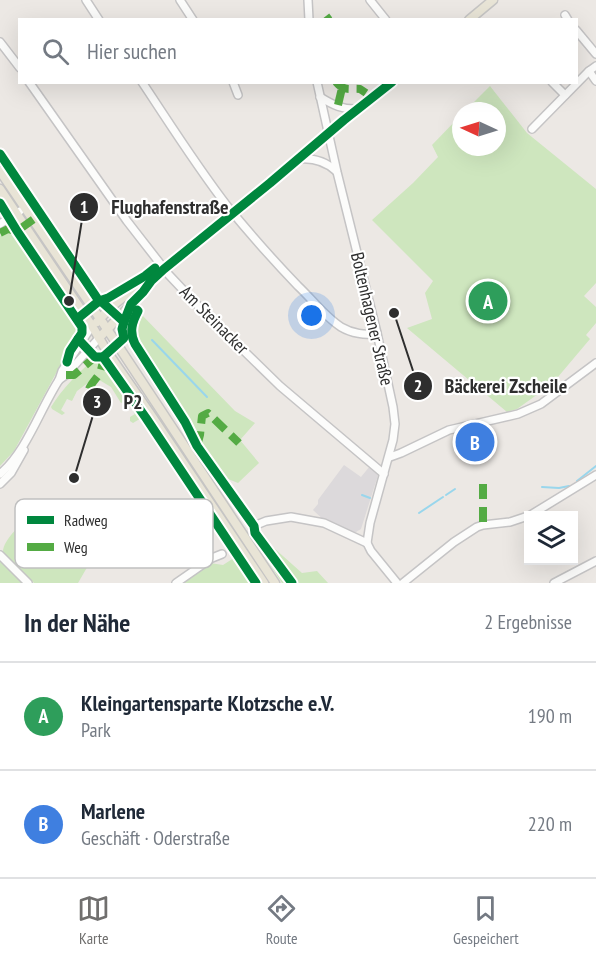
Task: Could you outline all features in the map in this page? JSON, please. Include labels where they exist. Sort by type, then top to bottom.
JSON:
[{"type":"main road","points":[[471,18],[493,0]]},
{"type":"main road","points":[[99,338],[164,268],[389,84]]},
{"type":"main road","points":[[0,171],[21,210],[113,361],[208,499]]},
{"type":"main road","points":[[0,189],[21,210],[100,318],[275,583]]},
{"type":"main road","points":[[92,326],[123,297],[151,280]]},
{"type":"main road","points":[[213,507],[264,583]]},
{"type":"street","points":[[86,0],[98,18]]},
{"type":"street","points":[[180,0],[192,18]]},
{"type":"street","points":[[308,0],[309,18]]},
{"type":"street","points":[[370,0],[384,18]]},
{"type":"street","points":[[578,32],[596,54]]},
{"type":"street","points":[[0,42],[18,66]]},
{"type":"street","points":[[578,82],[596,66]]},
{"type":"street","points":[[589,71],[596,81]]},
{"type":"street","name":"Am Steinacker","points":[[30,84],[127,221],[164,268],[203,311],[280,386],[384,474]]},
{"type":"street","points":[[143,84],[189,153],[233,213],[277,264],[341,327],[352,332],[377,333]]},
{"type":"street","points":[[235,84],[238,95]]},
{"type":"street","name":"Boltenhagener Straße","points":[[317,84],[393,407],[394,424],[390,457],[370,523],[367,543]]},
{"type":"street","points":[[554,84],[565,95]]},
{"type":"street","points":[[532,129],[576,84]]},
{"type":"street","points":[[320,97],[342,108],[358,109]]},
{"type":"street","points":[[300,159],[318,160],[337,172]]},
{"type":"street","points":[[0,224],[21,210]]},
{"type":"street","points":[[0,474],[15,458],[62,371],[92,326]]},
{"type":"street","points":[[59,380],[99,338]]},
{"type":"street","points":[[390,457],[449,430],[518,414],[542,404],[596,363]]},
{"type":"street","points":[[0,484],[18,463],[29,434]]},
{"type":"street","points":[[537,511],[596,475]]},
{"type":"street","points":[[254,526],[266,521],[291,517],[324,524],[367,543],[397,583]]},
{"type":"street","points":[[403,583],[454,542],[477,527],[524,518]]},
{"type":"street","points":[[213,558],[222,554]]},
{"type":"street","points":[[0,555],[28,583]]},
{"type":"street","points":[[554,583],[596,561]]},
{"type":"street","points":[[176,583],[198,568]]},
{"type":"shaded area","points":[[344,465],[361,477],[370,466],[379,472],[361,529],[351,533],[327,523],[313,510]]},
{"type":"green space","points":[[490,86],[503,102],[474,102]]},
{"type":"green space","points":[[506,106],[527,133],[596,189],[596,283],[584,296],[596,307],[596,323],[586,335],[590,339],[552,384],[517,409],[507,412],[407,328],[432,319],[425,293],[433,281],[372,220],[438,157],[432,145],[452,124],[452,156],[506,156]]},
{"type":"green space","points":[[8,230],[18,235],[80,329],[70,343],[68,351],[14,451],[0,466],[0,236]]},
{"type":"green space","points":[[140,313],[235,411],[255,423],[240,440],[259,463],[238,483],[218,475],[138,346],[133,329]]},
{"type":"green space","points":[[99,359],[106,364],[143,417],[133,423],[130,421],[130,417],[135,414],[126,400],[121,403],[111,387],[96,378],[77,391],[72,401],[67,399],[61,410],[65,413],[62,415],[52,409],[55,400],[70,382],[93,360]]},
{"type":"green space","points":[[15,531],[15,564],[3,552]]},
{"type":"green space","points":[[256,532],[302,573],[317,571],[328,583],[282,583],[252,536]]},
{"type":"green space","points":[[237,556],[252,583],[183,583],[203,568],[213,568],[213,563],[223,565]]},
{"type":"green space","points":[[0,558],[24,583],[0,583]]},
{"type":"green space","points":[[19,568],[87,568],[78,583],[34,583]]},
{"type":"waterway","points":[[152,340],[207,397]]},
{"type":"waterway","points":[[577,481],[596,466]]},
{"type":"waterway","points":[[542,487],[569,486]]},
{"type":"waterway","points":[[446,495],[455,489]]},
{"type":"waterway","points":[[362,495],[370,498]]},
{"type":"waterway","points":[[419,513],[443,497]]},
{"type":"marked path","points":[[338,84],[344,88],[360,89],[366,93]]},
{"type":"marked path","points":[[338,105],[342,88]]},
{"type":"marked path","points":[[0,233],[8,229],[17,231],[41,214]]},
{"type":"marked path","points":[[66,375],[74,375],[95,357]]},
{"type":"marked path","points":[[89,389],[99,374],[104,357]]},
{"type":"marked path","points":[[197,446],[202,416],[208,413],[239,443]]},
{"type":"marked path","points":[[483,484],[483,525]]},
{"type":"cycle path","points":[[124,322],[131,304],[164,269],[389,84]]},
{"type":"cycle path","points":[[0,154],[99,301],[108,298],[155,268]]},
{"type":"cycle path","points":[[0,203],[82,327],[82,333],[70,351],[67,362]]},
{"type":"cycle path","points":[[77,319],[99,301],[124,322],[122,329],[124,338],[103,357]]},
{"type":"cycle path","points":[[137,310],[132,331],[135,344],[185,422],[197,446],[254,526],[255,533],[292,583]]},
{"type":"cycle path","points":[[78,339],[95,357],[103,357],[200,499]]},
{"type":"cycle path","points":[[213,518],[256,583]]},
{"type":"place","name":"Flughafenstraße","points":[[69,301]]},
{"type":"place","name":"Kleingartensparte Klotzsche e.V.","points":[[488,301]]},
{"type":"place","name":"Bäckerei Zscheile","points":[[394,313]]},
{"type":"place","name":"Marlene","points":[[475,442]]},
{"type":"place","name":"P2","points":[[74,478]]}]
